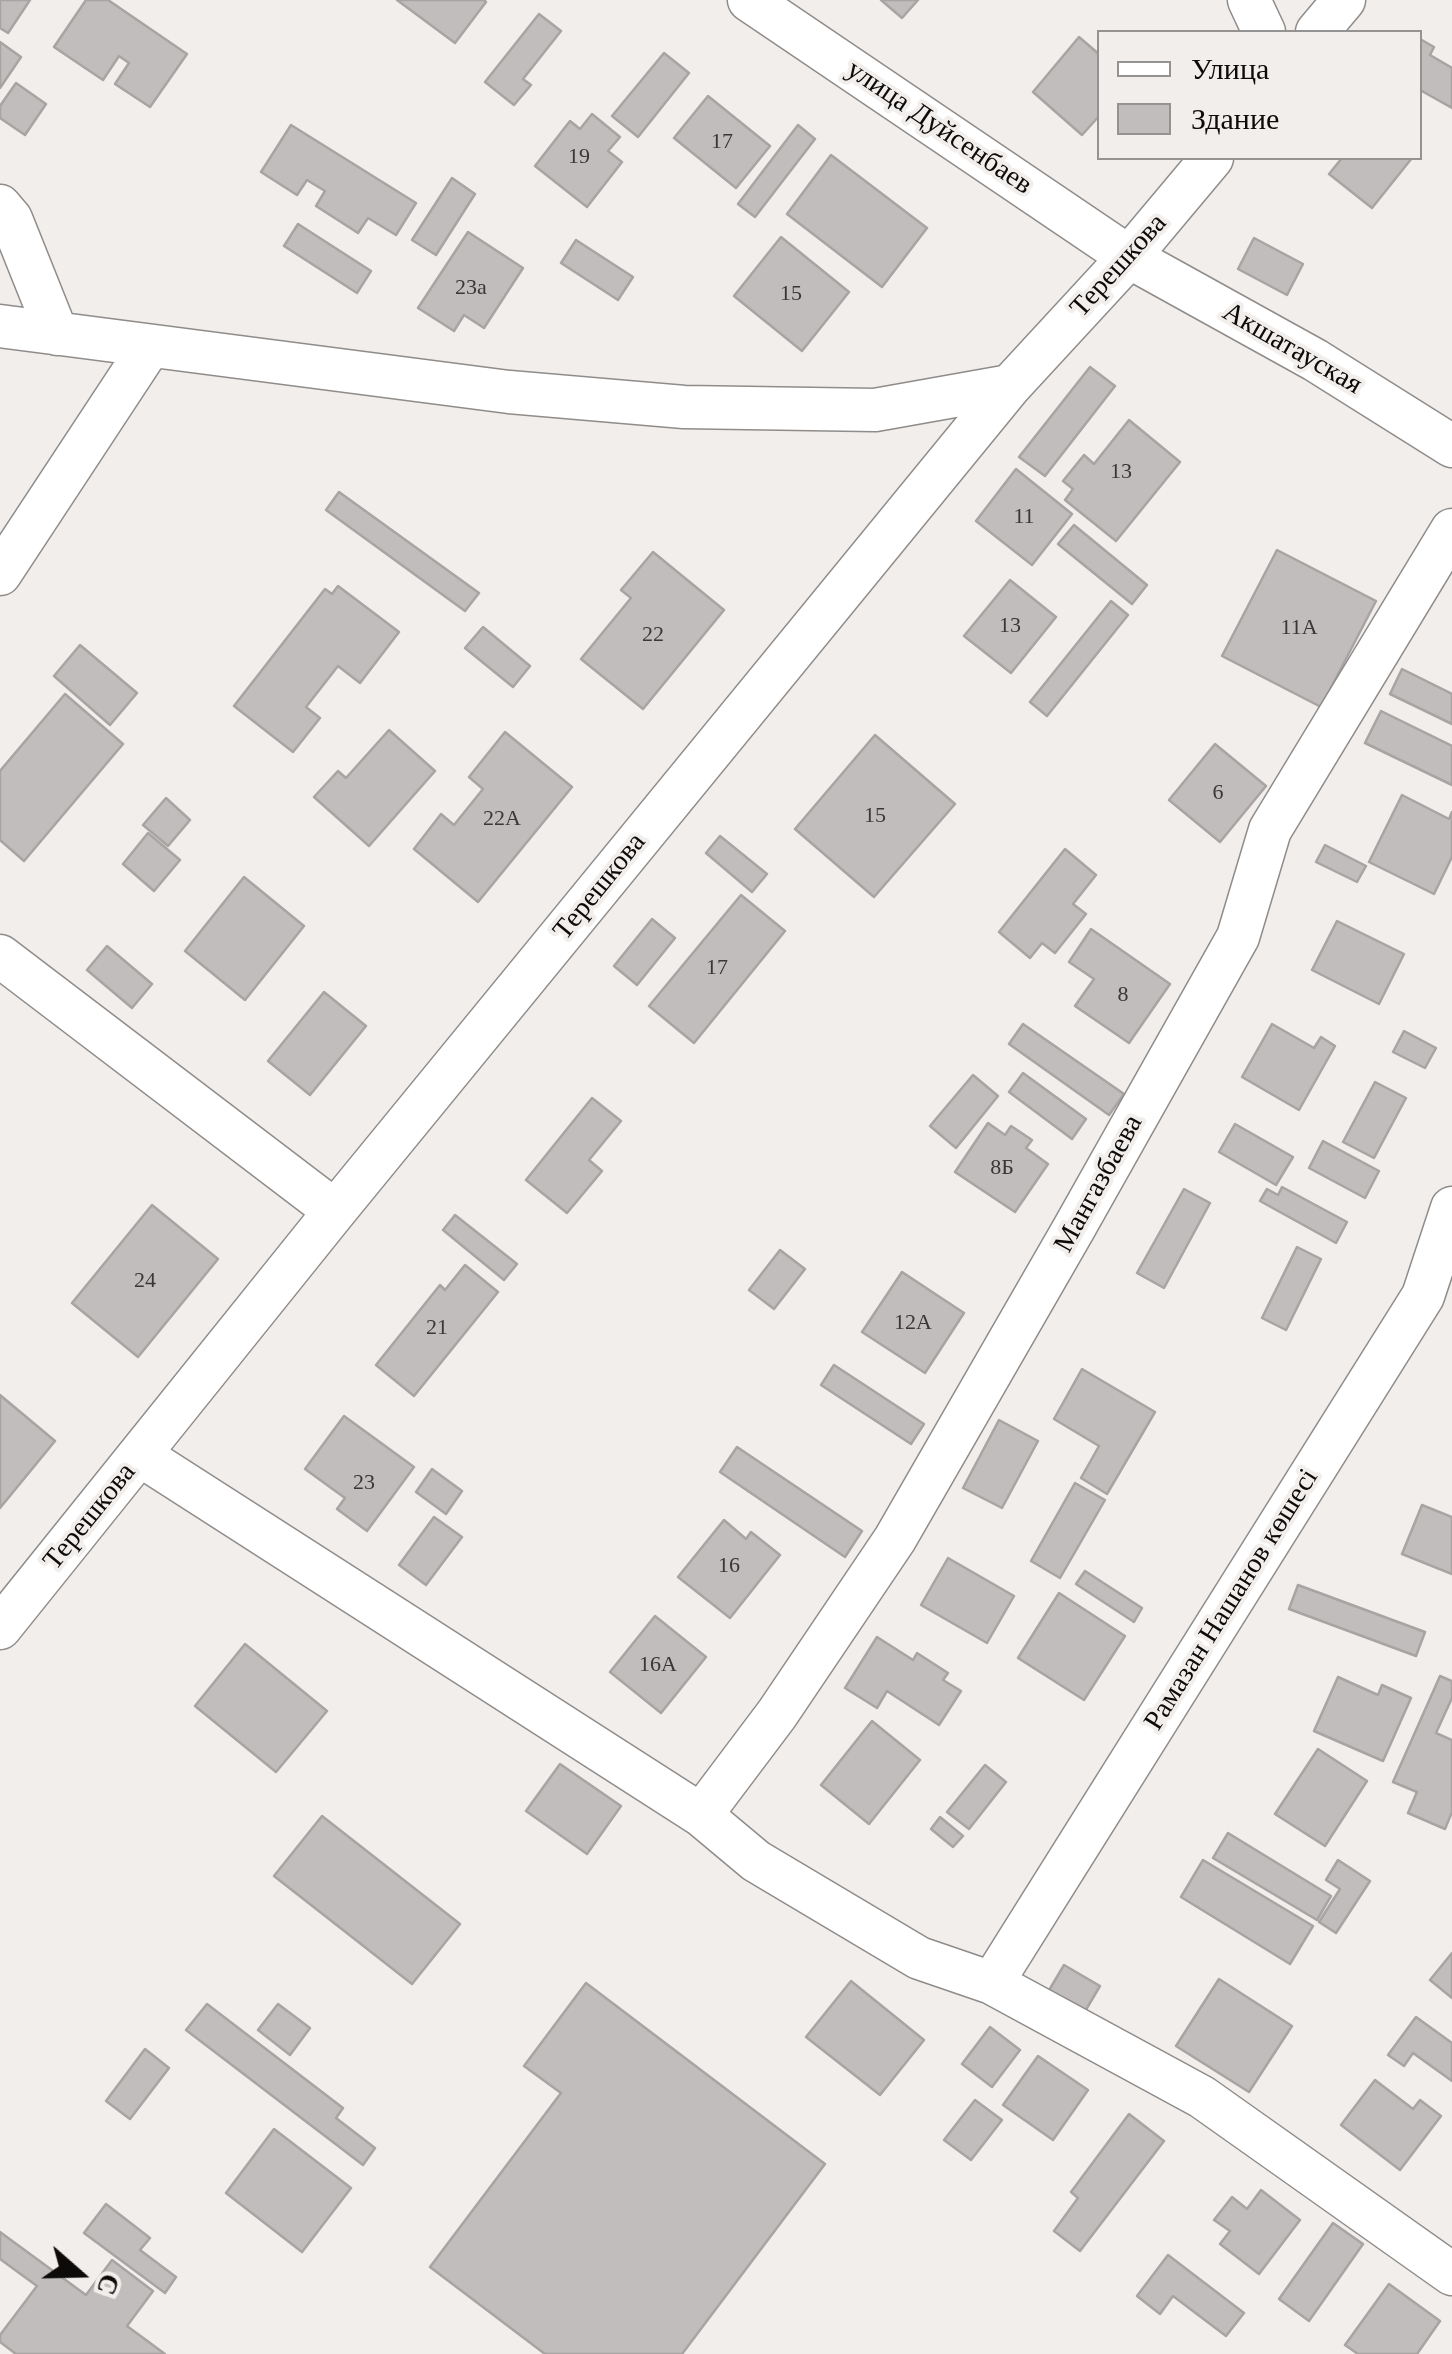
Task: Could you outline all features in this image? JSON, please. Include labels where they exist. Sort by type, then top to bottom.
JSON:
[{"type":"street","name":"улица Дуйсенбаев","points":[[750,0],[1130,257]]},
{"type":"street","points":[[1249,0],[1263,30]]},
{"type":"street","points":[[1319,30],[1344,0]]},
{"type":"street","name":"Терешкова","points":[[4,1614],[140,1455],[1010,386],[1130,257],[1210,160]]},
{"type":"street","points":[[0,206],[12,220],[57,334]]},
{"type":"street","name":"Акшатауская","points":[[1130,257],[1315,360],[1452,446]]},
{"type":"street","points":[[0,326],[509,392],[684,408],[876,410],[1010,386]]},
{"type":"street","points":[[0,574],[150,346]]},
{"type":"street","name":"Мангазбаева","points":[[701,1815],[777,1714],[895,1539],[1238,937],[1270,830],[1452,530]]},
{"type":"street","points":[[0,956],[335,1211]]},
{"type":"street","name":"Рамазан Нашанов көшесі","points":[[992,1983],[1423,1296],[1452,1208]]},
{"type":"street","points":[[140,1455],[701,1815],[756,1862],[920,1958],[992,1983],[1202,2097],[1446,2258]]},
{"type":"building","points":[[0,0],[30,0],[8,33],[0,28]]},
{"type":"building","points":[[86,0],[108,0],[187,54],[150,107],[115,84],[129,63],[119,56],[103,80],[54,47]]},
{"type":"building","points":[[397,0],[484,0],[486,2],[455,43]]},
{"type":"building","points":[[881,0],[918,0],[902,18]]},
{"type":"building","points":[[539,14],[561,31],[523,79],[531,85],[514,105],[485,82]]},
{"type":"building","points":[[1079,37],[1097,52],[1097,118],[1082,135],[1033,92]]},
{"type":"building","points":[[1422,40],[1434,47],[1430,55],[1452,68],[1452,108],[1422,91]]},
{"type":"building","points":[[0,42],[21,57],[0,88]]},
{"type":"building","points":[[664,53],[689,73],[638,137],[612,116]]},
{"type":"building","points":[[16,83],[46,104],[25,135],[0,118],[0,106]]},
{"type":"building","points":[[708,96],[770,146],[736,188],[674,138]]},
{"type":"building","points":[[592,114],[620,137],[608,151],[622,162],[587,207],[535,166],[570,121],[580,129]]},
{"type":"building","points":[[291,125],[416,203],[396,235],[368,218],[358,233],[316,206],[325,191],[307,180],[297,195],[261,172]]},
{"type":"building","points":[[798,125],[815,139],[755,217],[738,204]]},
{"type":"building","points":[[831,155],[927,228],[882,287],[787,214]]},
{"type":"building","points":[[1340,160],[1410,160],[1372,208],[1329,174]]},
{"type":"building","points":[[452,178],[475,194],[436,255],[412,240]]},
{"type":"building","points":[[298,224],[371,271],[357,293],[284,246]]},
{"type":"building","points":[[468,232],[523,268],[484,328],[464,315],[454,331],[418,308]]},
{"type":"building","points":[[781,237],[849,292],[802,351],[734,296]]},
{"type":"building","points":[[1254,238],[1303,264],[1287,295],[1238,269]]},
{"type":"building","points":[[576,240],[633,277],[618,300],[561,263]]},
{"type":"building","points":[[1090,367],[1115,386],[1045,476],[1019,457]]},
{"type":"building","points":[[1129,420],[1180,462],[1116,541],[1065,500],[1073,489],[1063,481],[1084,455],[1094,464]]},
{"type":"building","points":[[1016,469],[1072,514],[1032,565],[976,521]]},
{"type":"building","points":[[339,492],[479,593],[465,611],[326,510]]},
{"type":"building","points":[[1074,525],[1147,585],[1132,604],[1058,544]]},
{"type":"building","points":[[1277,550],[1376,601],[1321,707],[1222,656]]},
{"type":"building","points":[[653,552],[724,610],[643,709],[581,659],[631,598],[621,590]]},
{"type":"building","points":[[1010,580],[1056,617],[1011,673],[964,636]]},
{"type":"building","points":[[338,586],[399,632],[360,683],[338,666],[306,707],[320,718],[293,752],[234,706],[325,589],[332,594]]},
{"type":"building","points":[[1111,601],[1128,615],[1047,716],[1030,702]]},
{"type":"building","points":[[483,627],[530,666],[513,687],[465,648]]},
{"type":"building","points":[[80,645],[137,693],[110,725],[54,676]]},
{"type":"building","points":[[1402,669],[1452,694],[1452,724],[1390,694]]},
{"type":"building","points":[[65,694],[123,744],[24,861],[0,840],[0,771]]},
{"type":"building","points":[[1381,711],[1452,746],[1452,785],[1365,743]]},
{"type":"building","points":[[389,730],[435,771],[369,846],[314,797],[338,771],[346,778]]},
{"type":"building","points":[[505,732],[572,787],[478,902],[414,849],[441,814],[454,825],[483,789],[469,777]]},
{"type":"building","points":[[875,735],[955,804],[874,897],[795,829]]},
{"type":"building","points":[[1215,744],[1266,786],[1220,842],[1169,800]]},
{"type":"building","points":[[1402,795],[1449,819],[1452,812],[1452,857],[1434,894],[1369,862]]},
{"type":"building","points":[[166,798],[190,820],[168,846],[143,825]]},
{"type":"building","points":[[148,833],[180,860],[154,891],[123,864]]},
{"type":"building","points":[[720,836],[767,874],[752,892],[706,853]]},
{"type":"building","points":[[1325,845],[1366,866],[1357,882],[1316,862]]},
{"type":"building","points":[[1065,849],[1096,875],[1073,904],[1086,914],[1055,953],[1042,943],[1030,958],[999,932]]},
{"type":"building","points":[[244,877],[304,926],[245,1000],[185,951]]},
{"type":"building","points":[[741,895],[785,931],[694,1043],[649,1006]]},
{"type":"building","points":[[652,919],[675,938],[637,985],[614,966]]},
{"type":"building","points":[[1337,921],[1404,954],[1379,1004],[1312,970]]},
{"type":"building","points":[[1091,929],[1170,984],[1129,1043],[1075,1006],[1094,979],[1069,962]]},
{"type":"building","points":[[107,946],[152,984],[132,1008],[87,970]]},
{"type":"building","points":[[324,992],[366,1026],[310,1095],[268,1061]]},
{"type":"building","points":[[1023,1024],[1124,1094],[1109,1115],[1009,1044]]},
{"type":"building","points":[[1272,1024],[1314,1048],[1321,1037],[1335,1046],[1299,1110],[1242,1077]]},
{"type":"building","points":[[1404,1031],[1436,1048],[1425,1068],[1393,1052]]},
{"type":"building","points":[[1023,1073],[1086,1119],[1072,1139],[1009,1092]]},
{"type":"building","points":[[973,1075],[998,1096],[956,1148],[930,1126]]},
{"type":"building","points":[[1375,1082],[1406,1098],[1374,1158],[1343,1142]]},
{"type":"building","points":[[592,1098],[621,1121],[589,1160],[602,1171],[567,1213],[526,1180]]},
{"type":"building","points":[[988,1123],[1005,1135],[1011,1126],[1032,1140],[1026,1148],[1048,1164],[1015,1212],[955,1172]]},
{"type":"building","points":[[1235,1124],[1293,1157],[1276,1185],[1219,1152]]},
{"type":"building","points":[[1323,1141],[1379,1171],[1365,1198],[1309,1168]]},
{"type":"building","points":[[1282,1187],[1347,1222],[1336,1243],[1260,1201],[1267,1189],[1278,1195]]},
{"type":"building","points":[[1184,1189],[1210,1203],[1164,1288],[1137,1273]]},
{"type":"building","points":[[152,1205],[218,1259],[138,1357],[72,1303]]},
{"type":"building","points":[[455,1215],[517,1264],[504,1280],[443,1230]]},
{"type":"building","points":[[1297,1247],[1321,1259],[1286,1330],[1262,1318]]},
{"type":"building","points":[[780,1250],[805,1269],[774,1309],[749,1290]]},
{"type":"building","points":[[465,1265],[498,1292],[414,1396],[376,1365],[440,1285],[445,1290]]},
{"type":"building","points":[[902,1272],[964,1313],[925,1373],[862,1332]]},
{"type":"building","points":[[834,1365],[924,1424],[911,1444],[821,1385]]},
{"type":"building","points":[[1082,1369],[1155,1412],[1107,1494],[1081,1478],[1099,1446],[1054,1419]]},
{"type":"building","points":[[0,1395],[55,1441],[0,1508]]},
{"type":"building","points":[[344,1416],[414,1467],[367,1531],[337,1509],[345,1498],[305,1469]]},
{"type":"building","points":[[999,1420],[1038,1441],[1002,1508],[963,1488]]},
{"type":"building","points":[[737,1447],[862,1531],[845,1557],[720,1472]]},
{"type":"building","points":[[432,1469],[462,1491],[446,1514],[416,1492]]},
{"type":"building","points":[[1075,1483],[1105,1500],[1060,1578],[1031,1561]]},
{"type":"building","points":[[1422,1505],[1452,1517],[1452,1574],[1402,1554]]},
{"type":"building","points":[[434,1517],[462,1537],[426,1585],[399,1565]]},
{"type":"building","points":[[724,1520],[746,1539],[751,1532],[780,1555],[730,1618],[678,1577]]},
{"type":"building","points":[[948,1558],[1014,1596],[987,1643],[921,1605]]},
{"type":"building","points":[[1085,1571],[1142,1608],[1134,1622],[1076,1584]]},
{"type":"building","points":[[1298,1585],[1425,1632],[1416,1656],[1289,1609]]},
{"type":"building","points":[[1059,1593],[1125,1636],[1084,1700],[1018,1658]]},
{"type":"building","points":[[655,1616],[706,1657],[661,1713],[610,1672]]},
{"type":"building","points":[[877,1637],[913,1660],[917,1653],[948,1673],[943,1680],[961,1691],[939,1725],[887,1691],[877,1708],[845,1688]]},
{"type":"building","points":[[245,1644],[327,1711],[276,1772],[195,1706]]},
{"type":"building","points":[[1440,1676],[1452,1681],[1452,1698],[1436,1733],[1452,1740],[1452,1812],[1445,1829],[1408,1813],[1417,1792],[1393,1782]]},
{"type":"building","points":[[1338,1677],[1378,1695],[1382,1685],[1411,1698],[1383,1761],[1314,1731]]},
{"type":"building","points":[[872,1721],[920,1760],[869,1824],[821,1785]]},
{"type":"building","points":[[1318,1749],[1367,1781],[1325,1846],[1275,1814]]},
{"type":"building","points":[[560,1764],[621,1806],[587,1854],[526,1811]]},
{"type":"building","points":[[985,1765],[1006,1782],[969,1829],[947,1812]]},
{"type":"building","points":[[322,1816],[460,1924],[412,1984],[274,1876]]},
{"type":"building","points":[[940,1817],[963,1836],[953,1847],[931,1829]]},
{"type":"building","points":[[1228,1833],[1331,1896],[1317,1920],[1213,1858]]},
{"type":"building","points":[[1203,1860],[1313,1926],[1290,1964],[1181,1897]]},
{"type":"building","points":[[1338,1860],[1370,1881],[1336,1933],[1319,1922],[1340,1889],[1326,1880]]},
{"type":"building","points":[[1452,1953],[1452,1998],[1430,1980]]},
{"type":"building","points":[[1064,1965],[1100,1986],[1084,2013],[1048,1992]]},
{"type":"building","points":[[1219,1979],[1292,2026],[1249,2092],[1176,2046]]},
{"type":"building","points":[[851,1981],[924,2040],[880,2095],[806,2037]]},
{"type":"building","points":[[586,1983],[825,2164],[682,2354],[545,2354],[430,2267],[561,2093],[524,2066]]},
{"type":"building","points":[[207,2004],[343,2108],[336,2118],[375,2148],[363,2165],[186,2030]]},
{"type":"building","points":[[278,2004],[310,2028],[290,2055],[258,2030]]},
{"type":"building","points":[[1416,2017],[1452,2043],[1452,2081],[1413,2053],[1404,2066],[1388,2055]]},
{"type":"building","points":[[990,2027],[1020,2050],[992,2087],[962,2064]]},
{"type":"building","points":[[145,2049],[169,2068],[130,2119],[106,2101]]},
{"type":"building","points":[[1038,2056],[1088,2090],[1053,2140],[1003,2105]]},
{"type":"building","points":[[1375,2080],[1413,2109],[1420,2100],[1441,2116],[1400,2170],[1341,2125]]},
{"type":"building","points":[[975,2100],[1002,2120],[971,2160],[944,2140]]},
{"type":"building","points":[[1129,2114],[1164,2141],[1080,2251],[1054,2231],[1078,2198],[1071,2192]]},
{"type":"building","points":[[274,2129],[351,2188],[302,2252],[226,2193]]},
{"type":"building","points":[[1261,2190],[1300,2220],[1259,2274],[1220,2244],[1230,2231],[1214,2220],[1232,2197],[1247,2209]]},
{"type":"building","points":[[106,2204],[150,2238],[140,2250],[176,2277],[165,2293],[84,2233]]},
{"type":"building","points":[[1333,2223],[1363,2244],[1309,2321],[1279,2299]]},
{"type":"building","points":[[0,2232],[86,2295],[112,2260],[153,2291],[127,2326],[165,2354],[16,2354],[0,2342],[0,2335],[37,2286],[0,2259]]},
{"type":"building","points":[[1168,2255],[1244,2313],[1226,2336],[1173,2296],[1160,2314],[1137,2296]]},
{"type":"building","points":[[1389,2284],[1440,2321],[1417,2354],[1358,2354],[1345,2345]]}]
